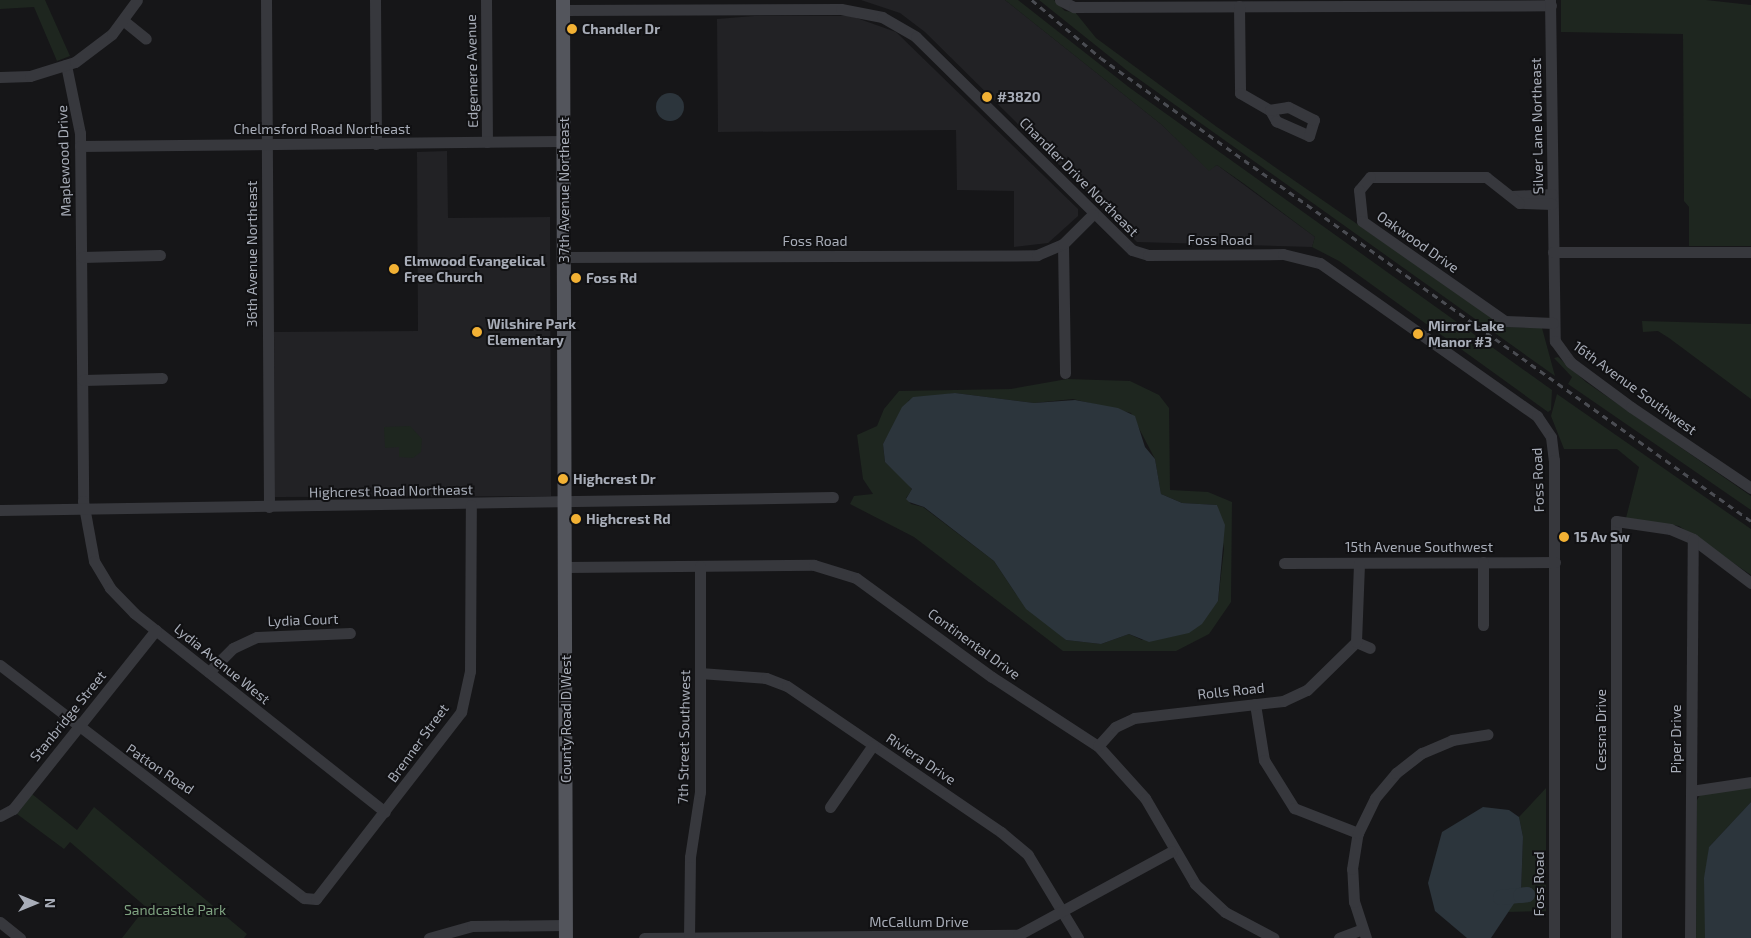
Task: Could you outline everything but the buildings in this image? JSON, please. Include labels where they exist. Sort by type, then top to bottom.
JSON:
[{"type":"main road","name":"37th Avenue Northeast","points":[[563,5],[566,501]]},
{"type":"main road","name":"County Road D West","points":[[566,501],[566,931]]},
{"type":"street","points":[[0,77],[30,76],[66,65],[94,50],[124,21],[137,0]]},
{"type":"street","name":"36th Avenue Northeast","points":[[266,0],[269,507]]},
{"type":"street","points":[[375,0],[376,144]]},
{"type":"street","name":"Edgemere Avenue","points":[[486,0],[487,142]]},
{"type":"street","points":[[1061,1],[1074,7],[1550,3]]},
{"type":"street","name":"Silver Lane Northeast","points":[[1550,3],[1553,252]]},
{"type":"street","name":"Chandler Drive Northeast","points":[[563,5],[736,4],[856,10],[894,22],[916,37],[1094,214],[1137,253]]},
{"type":"street","points":[[1239,6],[1240,93],[1270,110]]},
{"type":"street","points":[[124,21],[146,39]]},
{"type":"street","name":"Maplewood Drive","points":[[66,65],[79,110],[82,257],[83,510]]},
{"type":"street","name":"Chelmsford Road Northeast","points":[[80,146],[563,141]]},
{"type":"street","name":"Oakwood Drive","points":[[1552,199],[1519,203],[1486,177],[1370,177],[1360,184],[1360,217],[1505,321],[1553,323]]},
{"type":"street","name":"Foss Road","points":[[564,257],[1038,255],[1063,244],[1094,214]]},
{"type":"street","points":[[1063,244],[1065,373]]},
{"type":"street","points":[[1553,252],[1751,252]]},
{"type":"street","name":"16th Avenue Southwest","points":[[1553,252],[1553,323],[1556,342],[1570,362],[1751,488]]},
{"type":"street","name":"Foss Road","points":[[1137,253],[1283,254],[1310,258],[1332,269],[1531,410],[1548,431],[1553,448],[1555,562],[1554,938]]},
{"type":"street","points":[[82,257],[160,256]]},
{"type":"street","points":[[83,380],[162,378]]},
{"type":"street","name":"Highcrest Road Northeast","points":[[0,510],[470,505],[566,501],[833,497]]},
{"type":"street","name":"Brenner Street","points":[[304,898],[320,896],[449,732],[466,698],[470,505]]},
{"type":"street","name":"Lydia Avenue West","points":[[83,510],[89,545],[101,575],[121,601],[385,812]]},
{"type":"street","name":"Cessna Drive","points":[[1616,938],[1616,522],[1658,526],[1693,540]]},
{"type":"street","points":[[1693,540],[1751,583]]},
{"type":"street","name":"Piper Drive","points":[[1690,938],[1693,540]]},
{"type":"street","points":[[1483,562],[1483,625]]},
{"type":"street","name":"15th Avenue Southwest","points":[[1284,563],[1555,562]]},
{"type":"street","points":[[1359,563],[1356,642],[1370,648]]},
{"type":"street","name":"7th Street Southwest","points":[[689,938],[690,857],[700,792],[700,566]]},
{"type":"street","name":"Continental Drive","points":[[566,567],[814,566],[842,571],[1098,746],[1145,798],[1172,851],[1208,898],[1241,923],[1274,938]]},
{"type":"street","name":"Stanbridge Street","points":[[0,816],[13,809],[156,630]]},
{"type":"street","name":"Lydia Court","points":[[209,672],[233,648],[257,636],[350,633]]},
{"type":"street","name":"Rolls Road","points":[[1098,746],[1115,727],[1134,718],[1255,704],[1300,695],[1356,642]]},
{"type":"street","name":"Patton Road","points":[[0,665],[78,727],[165,788],[304,898]]},
{"type":"street","name":"Riviera Drive","points":[[700,673],[778,682],[873,744],[1015,842],[1078,938]]},
{"type":"street","points":[[1255,704],[1264,760],[1294,808],[1358,833]]},
{"type":"street","points":[[1339,938],[1364,934],[1352,887],[1358,833],[1375,798],[1410,761],[1452,740],[1488,734]]},
{"type":"street","points":[[830,807],[873,744]]},
{"type":"street","points":[[1691,791],[1751,782]]},
{"type":"street","name":"McCallum Drive","points":[[644,938],[1012,936],[1035,930],[1172,851]]},
{"type":"street","points":[[0,922],[20,938]]},
{"type":"street","points":[[429,938],[472,926],[566,931]]},
{"type":"shaded area","points":[[861,0],[1005,0],[1162,125],[1209,170],[1217,165],[1315,237],[1312,247],[1137,242],[925,32],[900,13]]},
{"type":"shaded area","points":[[754,16],[851,16],[896,32],[1078,209],[1078,216],[1048,243],[1014,247],[1014,191],[957,190],[956,130],[718,132],[717,19]]},
{"type":"shaded area","points":[[670,93],[680,97],[684,107],[680,117],[670,121],[660,117],[656,107],[660,97]]},
{"type":"shaded area","points":[[447,151],[448,218],[550,217],[551,496],[275,497],[274,332],[418,331],[417,152]]},
{"type":"shaded area","points":[[955,393],[1034,403],[1075,400],[1118,408],[1135,416],[1145,447],[1155,459],[1161,494],[1182,503],[1217,505],[1225,525],[1218,601],[1202,624],[1189,633],[1149,642],[1129,634],[1101,644],[1066,640],[1026,609],[994,561],[924,507],[909,502],[906,499],[912,489],[885,462],[883,444],[902,407],[913,397]]},
{"type":"shaded area","points":[[1751,802],[1751,938],[1705,938],[1704,878],[1709,847]]},
{"type":"shaded area","points":[[1483,807],[1509,810],[1519,817],[1523,837],[1521,893],[1491,938],[1467,938],[1435,911],[1428,883],[1442,832]]},
{"type":"green space","points":[[0,0],[45,0],[70,56],[57,61],[34,7],[0,9]]},
{"type":"green space","points":[[1005,0],[1018,0],[1130,88],[1552,390],[1551,410],[1548,412],[1339,261],[1312,247],[1315,237],[1243,183],[1217,165],[1209,171],[1162,125]]},
{"type":"green space","points":[[1039,0],[1054,0],[1065,11],[1075,12],[1096,38],[1217,127],[1506,327],[1542,328],[1555,376],[1129,72]]},
{"type":"green space","points":[[1561,0],[1706,0],[1751,5],[1751,246],[1689,246],[1689,207],[1684,201],[1683,34],[1561,32]]},
{"type":"green space","points":[[1642,321],[1751,324],[1751,399],[1658,331],[1643,332]]},
{"type":"green space","points":[[1558,357],[1586,382],[1751,496],[1751,510],[1568,384],[1572,377],[1554,358]]},
{"type":"green space","points":[[1067,379],[1130,381],[1159,395],[1169,408],[1170,490],[1208,492],[1232,502],[1231,602],[1209,634],[1176,651],[1063,651],[914,537],[850,504],[854,496],[873,494],[863,479],[857,435],[877,426],[884,409],[899,391],[1011,389]],"holes":[[[955,393],[1034,403],[1073,399],[1131,413],[1155,459],[1161,494],[1182,503],[1217,505],[1224,549],[1218,601],[1142,640],[1129,634],[1101,644],[1066,640],[1016,594],[994,561],[923,507],[911,504],[906,498],[912,490],[907,482],[885,462],[883,444],[909,400]]]},
{"type":"green space","points":[[1557,394],[1751,529],[1751,575],[1679,526],[1626,518],[1639,467],[1617,449],[1564,449],[1551,416]]},
{"type":"green space","points":[[410,426],[422,439],[421,452],[413,458],[399,457],[399,447],[385,448],[384,427]]},
{"type":"green space","points":[[1751,787],[1751,802],[1709,847],[1705,938],[1696,938],[1697,800],[1700,795]]},
{"type":"green space","points":[[1546,788],[1546,911],[1506,912],[1521,893],[1523,837],[1519,817]]},
{"type":"green space","name":"Sandcastle Park","points":[[32,794],[77,830],[94,807],[247,934],[244,938],[122,938],[146,907],[70,842],[64,849],[17,814]]},
{"type":"waterway","points":[[1500,897],[1527,894],[1520,895]]},
{"type":"railway","points":[[1032,0],[1101,58],[1751,521]]},
{"type":"place","name":"Chandler Dr","points":[[572,29]]},
{"type":"place","name":"#3820","points":[[987,97]]},
{"type":"place","name":"Elmwood Evangelical Free Church","points":[[394,269]]},
{"type":"place","name":"Foss Rd","points":[[576,278]]},
{"type":"place","name":"Wilshire Park Elementary","points":[[477,332]]},
{"type":"place","name":"Mirror Lake Manor #3","points":[[1418,334]]},
{"type":"place","name":"Highcrest Dr","points":[[563,479]]},
{"type":"place","name":"Highcrest Rd","points":[[576,519]]},
{"type":"place","name":"15 Av Sw","points":[[1564,537]]}]
